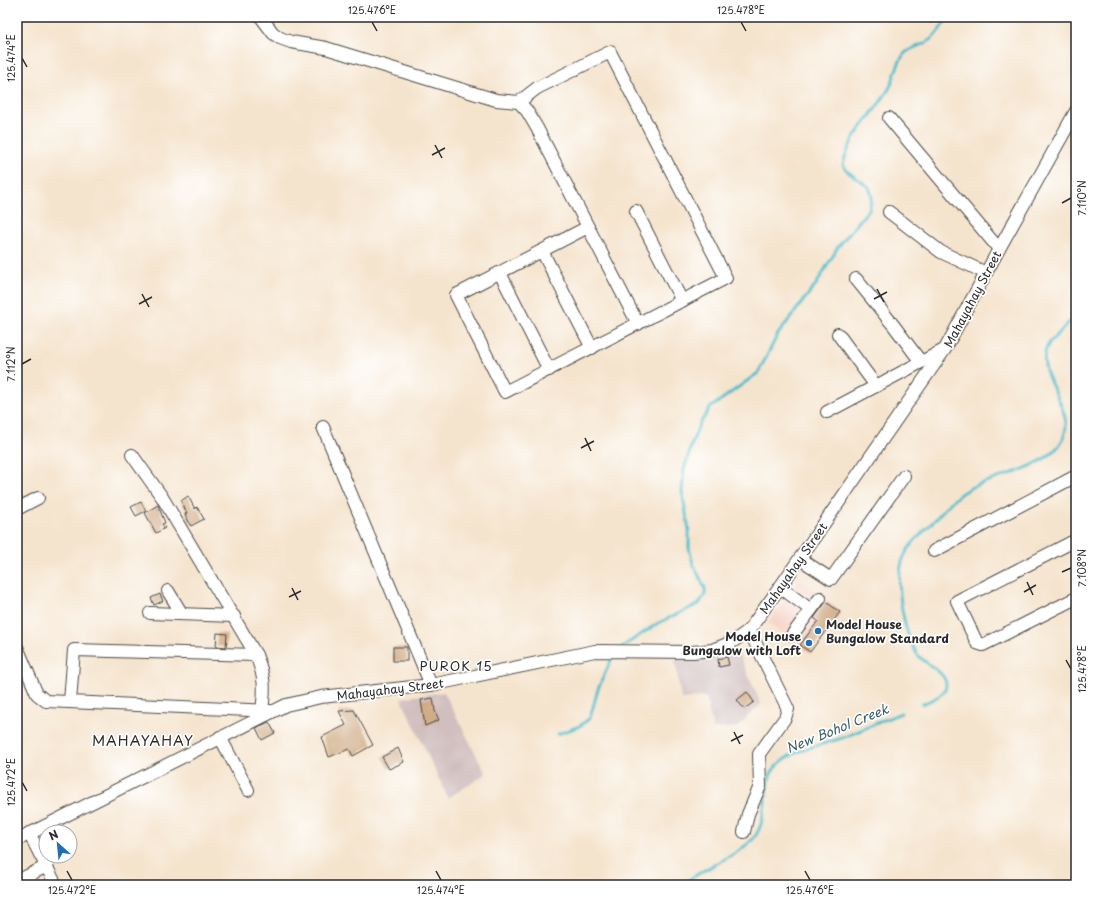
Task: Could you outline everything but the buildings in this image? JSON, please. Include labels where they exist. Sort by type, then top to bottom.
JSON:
[{"type":"street","points":[[261,17],[273,32],[291,42],[326,48],[496,100],[518,102],[537,88],[610,52],[726,278],[505,392],[456,296],[588,227]]},
{"type":"street","points":[[518,102],[531,118],[638,324]]},
{"type":"street","name":"Mahayahay Street","points":[[17,840],[220,738],[266,711],[286,705],[321,697],[431,685],[594,650],[693,652],[712,650],[732,642],[750,630],[945,349],[1076,111]]},
{"type":"street","points":[[889,118],[999,249]]},
{"type":"street","points":[[636,211],[682,301]]},
{"type":"street","points":[[889,212],[941,252],[986,273]]},
{"type":"street","points":[[542,251],[592,348]]},
{"type":"street","points":[[500,273],[549,370]]},
{"type":"street","points":[[856,279],[882,310],[921,362]]},
{"type":"street","points":[[838,334],[876,386]]},
{"type":"street","points":[[827,412],[945,349]]},
{"type":"street","points":[[323,427],[431,685]]},
{"type":"street","points":[[17,647],[33,686],[40,698],[52,702],[266,711],[263,672],[256,655],[159,492],[132,455]]},
{"type":"street","points":[[800,559],[830,579],[904,476]]},
{"type":"street","points":[[934,551],[1076,476]]},
{"type":"street","points":[[17,509],[38,498]]},
{"type":"street","points":[[1076,540],[957,601],[977,643],[983,645],[1076,598]]},
{"type":"street","points":[[780,587],[811,610]]},
{"type":"street","points":[[168,591],[182,614]]},
{"type":"street","points":[[792,635],[820,598]]},
{"type":"street","points":[[150,613],[234,616]]},
{"type":"street","points":[[744,832],[748,814],[760,786],[759,754],[786,718],[788,709],[750,630]]},
{"type":"street","points":[[70,702],[74,650],[256,655]]},
{"type":"street","points":[[220,738],[248,790]]},
{"type":"street","points":[[30,833],[56,885]]},
{"type":"street","points":[[17,881],[47,866]]},
{"type":"shaded area","points":[[800,580],[842,612],[811,654],[768,623]]},
{"type":"shaded area","points":[[737,650],[761,704],[737,727],[713,729],[706,697],[681,699],[675,660]]},
{"type":"shaded area","points":[[444,692],[486,774],[448,798],[401,698]]},
{"type":"waterway","points":[[622,647],[658,623],[699,604],[705,594],[705,588],[693,564],[689,548],[689,530],[682,492],[684,470],[699,425],[710,408],[758,373],[778,334],[817,283],[838,247],[869,209],[872,197],[869,187],[848,172],[843,165],[851,143],[884,97],[905,53],[933,38],[949,17]]},
{"type":"waterway","name":"New Bohol Creek","points":[[922,704],[941,694],[946,688],[946,684],[942,675],[920,658],[908,635],[900,599],[900,576],[903,560],[915,540],[958,496],[970,488],[1024,469],[1044,459],[1053,452],[1063,439],[1066,425],[1064,412],[1046,371],[1044,358],[1049,343],[1076,317]]},
{"type":"waterway","points":[[558,734],[580,726],[590,718],[598,689],[612,658]]},
{"type":"waterway","name":"New Bohol Creek","points":[[682,885],[699,873],[743,848],[757,834],[763,817],[769,780],[772,772],[778,765],[794,754],[842,738],[901,713]]},
{"type":"place","name":"Model House Bungalow Standard","points":[[818,631]]},
{"type":"place","name":"Model House Bungalow with Loft","points":[[809,643]]},
{"type":"district","name":"PUROK 15","points":[[456,665]]},
{"type":"district","name":"MAHAYAHAY","points":[[143,740]]}]
